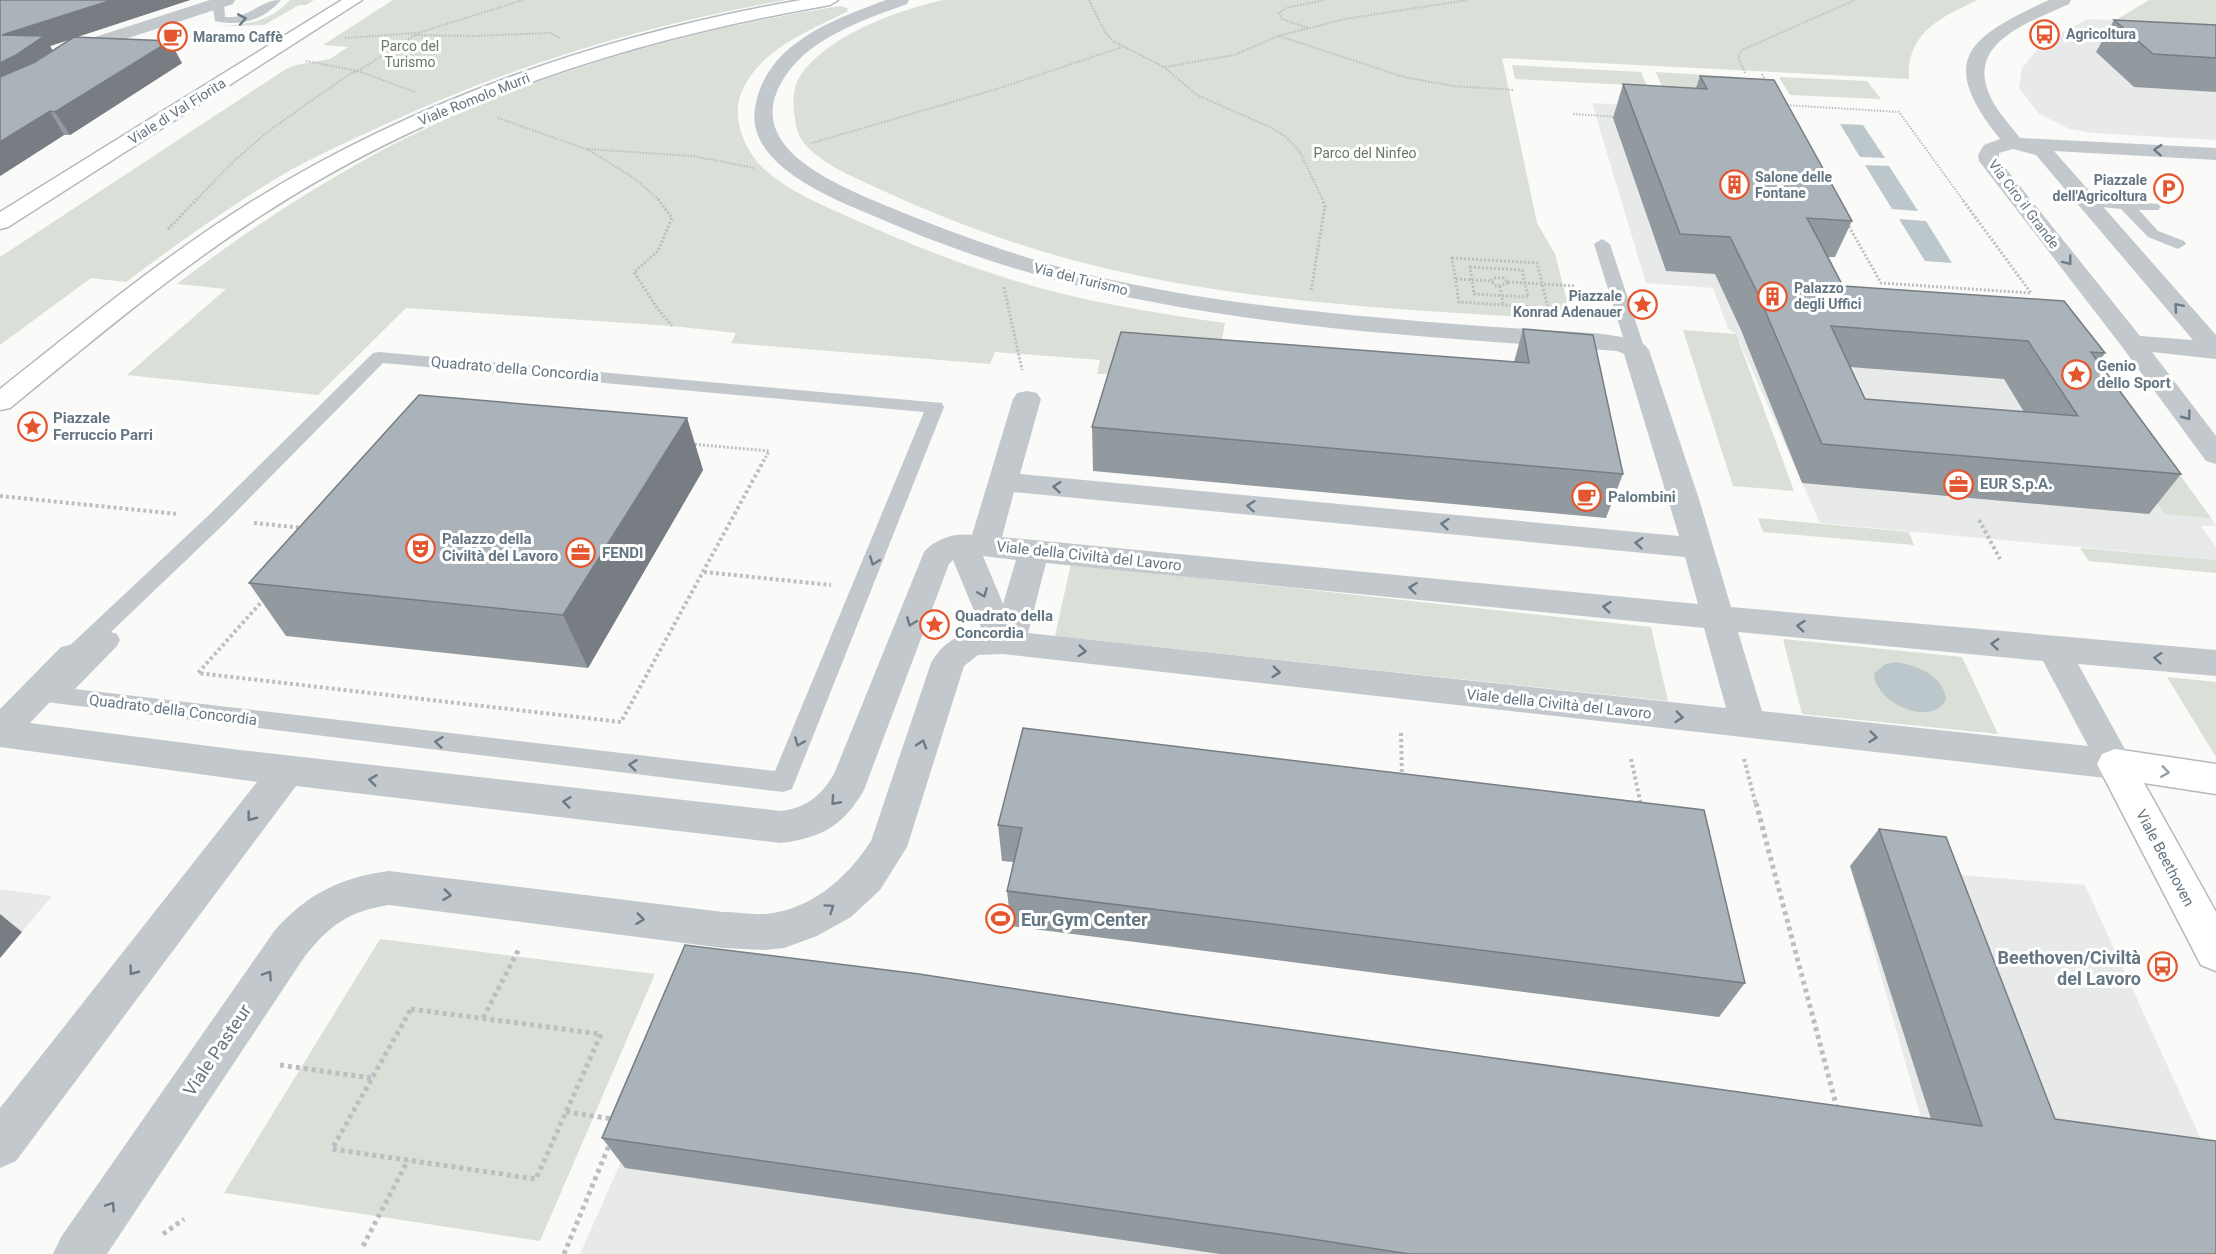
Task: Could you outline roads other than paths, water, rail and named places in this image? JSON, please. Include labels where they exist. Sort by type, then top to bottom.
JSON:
[{"type":"street","name":"Viale di Val Fiorita","points":[[0,222],[354,0]]},
{"type":"street","name":"Viale Romolo Murri","points":[[0,402],[246,215],[364,147],[458,104],[542,71],[646,39],[745,16],[830,0]]},
{"type":"street","name":"Via del Turismo","points":[[901,0],[826,33],[796,52],[775,74],[768,90],[764,111],[769,135],[784,158],[812,177],[893,216],[998,256],[1099,284],[1222,308],[1351,323],[1622,344],[1636,350]]},
{"type":"street","points":[[2063,0],[1998,33],[1987,41],[1976,56],[1974,65],[1977,88],[1987,109],[2013,142],[2216,154]]},
{"type":"street","points":[[58,69],[84,49],[101,41],[222,2]]},
{"type":"street","name":"Via Ciro il Grande","points":[[2215,350],[2043,151],[2013,142],[1991,149],[1988,155],[1989,161],[2132,343],[2216,455]]},
{"type":"street","points":[[774,172],[812,177]]},
{"type":"street","points":[[2132,343],[2215,350]]},
{"type":"street","points":[[1636,350],[1684,499],[1718,617],[1741,723]]},
{"type":"street","points":[[1006,642],[973,545],[1005,482],[1028,399]]},
{"type":"street","points":[[1005,482],[1697,548]]},
{"type":"street","name":"Viale della Civiltà del Lavoro","points":[[973,545],[2054,650],[2216,663]]},
{"type":"street","name":"Quadrato della Concordia","points":[[0,732],[286,770],[781,828],[808,824],[821,816],[837,800],[851,779],[935,560],[945,549],[973,545]]},
{"type":"street","points":[[1006,642],[1034,551]]},
{"type":"street","name":"Viale della Civiltà del Lavoro","points":[[1006,642],[2115,765],[2216,779]]},
{"type":"street","name":"Viale Pasteur","points":[[78,1254],[290,943],[305,924],[341,899],[366,890],[389,888],[723,930],[765,932],[793,927],[815,919],[858,888],[876,869],[888,847],[952,656],[972,643],[1006,642]]},
{"type":"street","name":"Quadrato della Concordia","points":[[0,732],[82,647]]},
{"type":"street","points":[[2054,650],[2115,765]]},
{"type":"street","name":"Viale Beethoven","points":[[2115,765],[2216,952]]},
{"type":"street","points":[[0,1145],[286,770]]},
{"type":"lane","points":[[222,2],[219,19],[237,20],[258,15],[274,0]]},
{"type":"lane","points":[[2087,202],[2153,207]]},
{"type":"lane","points":[[2125,204],[2153,234],[2178,244]]},
{"type":"lane","points":[[1602,244],[1636,350]]},
{"type":"lane","name":"Quadrato della Concordia","points":[[379,357],[935,407],[783,782],[54,696],[109,640],[82,647],[217,519],[379,357]]},
{"type":"place","name":"Agricoltura","points":[[2045,34]]},
{"type":"place","name":"Maramo Caffè","points":[[172,37]]},
{"type":"place","name":"Salone delle Fontane","points":[[1734,185]]},
{"type":"place","name":"Piazzale dell'Agricoltura","points":[[2168,188]]},
{"type":"place","name":"Palazzo degli Uffici","points":[[1773,296]]},
{"type":"place","name":"Piazzale Konrad Adenauer","points":[[1643,304]]},
{"type":"place","name":"Genio dello Sport","points":[[2076,375]]},
{"type":"place","name":"Piazzale Ferruccio Parri","points":[[32,427]]},
{"type":"place","name":"EUR S.p.A.","points":[[1959,484]]},
{"type":"place","name":"Palombini","points":[[1587,497]]},
{"type":"place","name":"Palazzo della Civiltà del Lavoro","points":[[421,548]]},
{"type":"place","name":"FENDI","points":[[581,553]]},
{"type":"place","name":"Quadrato della Concordia","points":[[934,625]]},
{"type":"place","name":"Eur Gym Center","points":[[1000,919]]},
{"type":"place","name":"Beethoven/Civiltà del Lavoro","points":[[2162,967]]},
{"type":"park label","name":"Parco del Turismo","points":[[410,54]]},
{"type":"park label","name":"Parco del Ninfeo","points":[[1365,153]]}]
